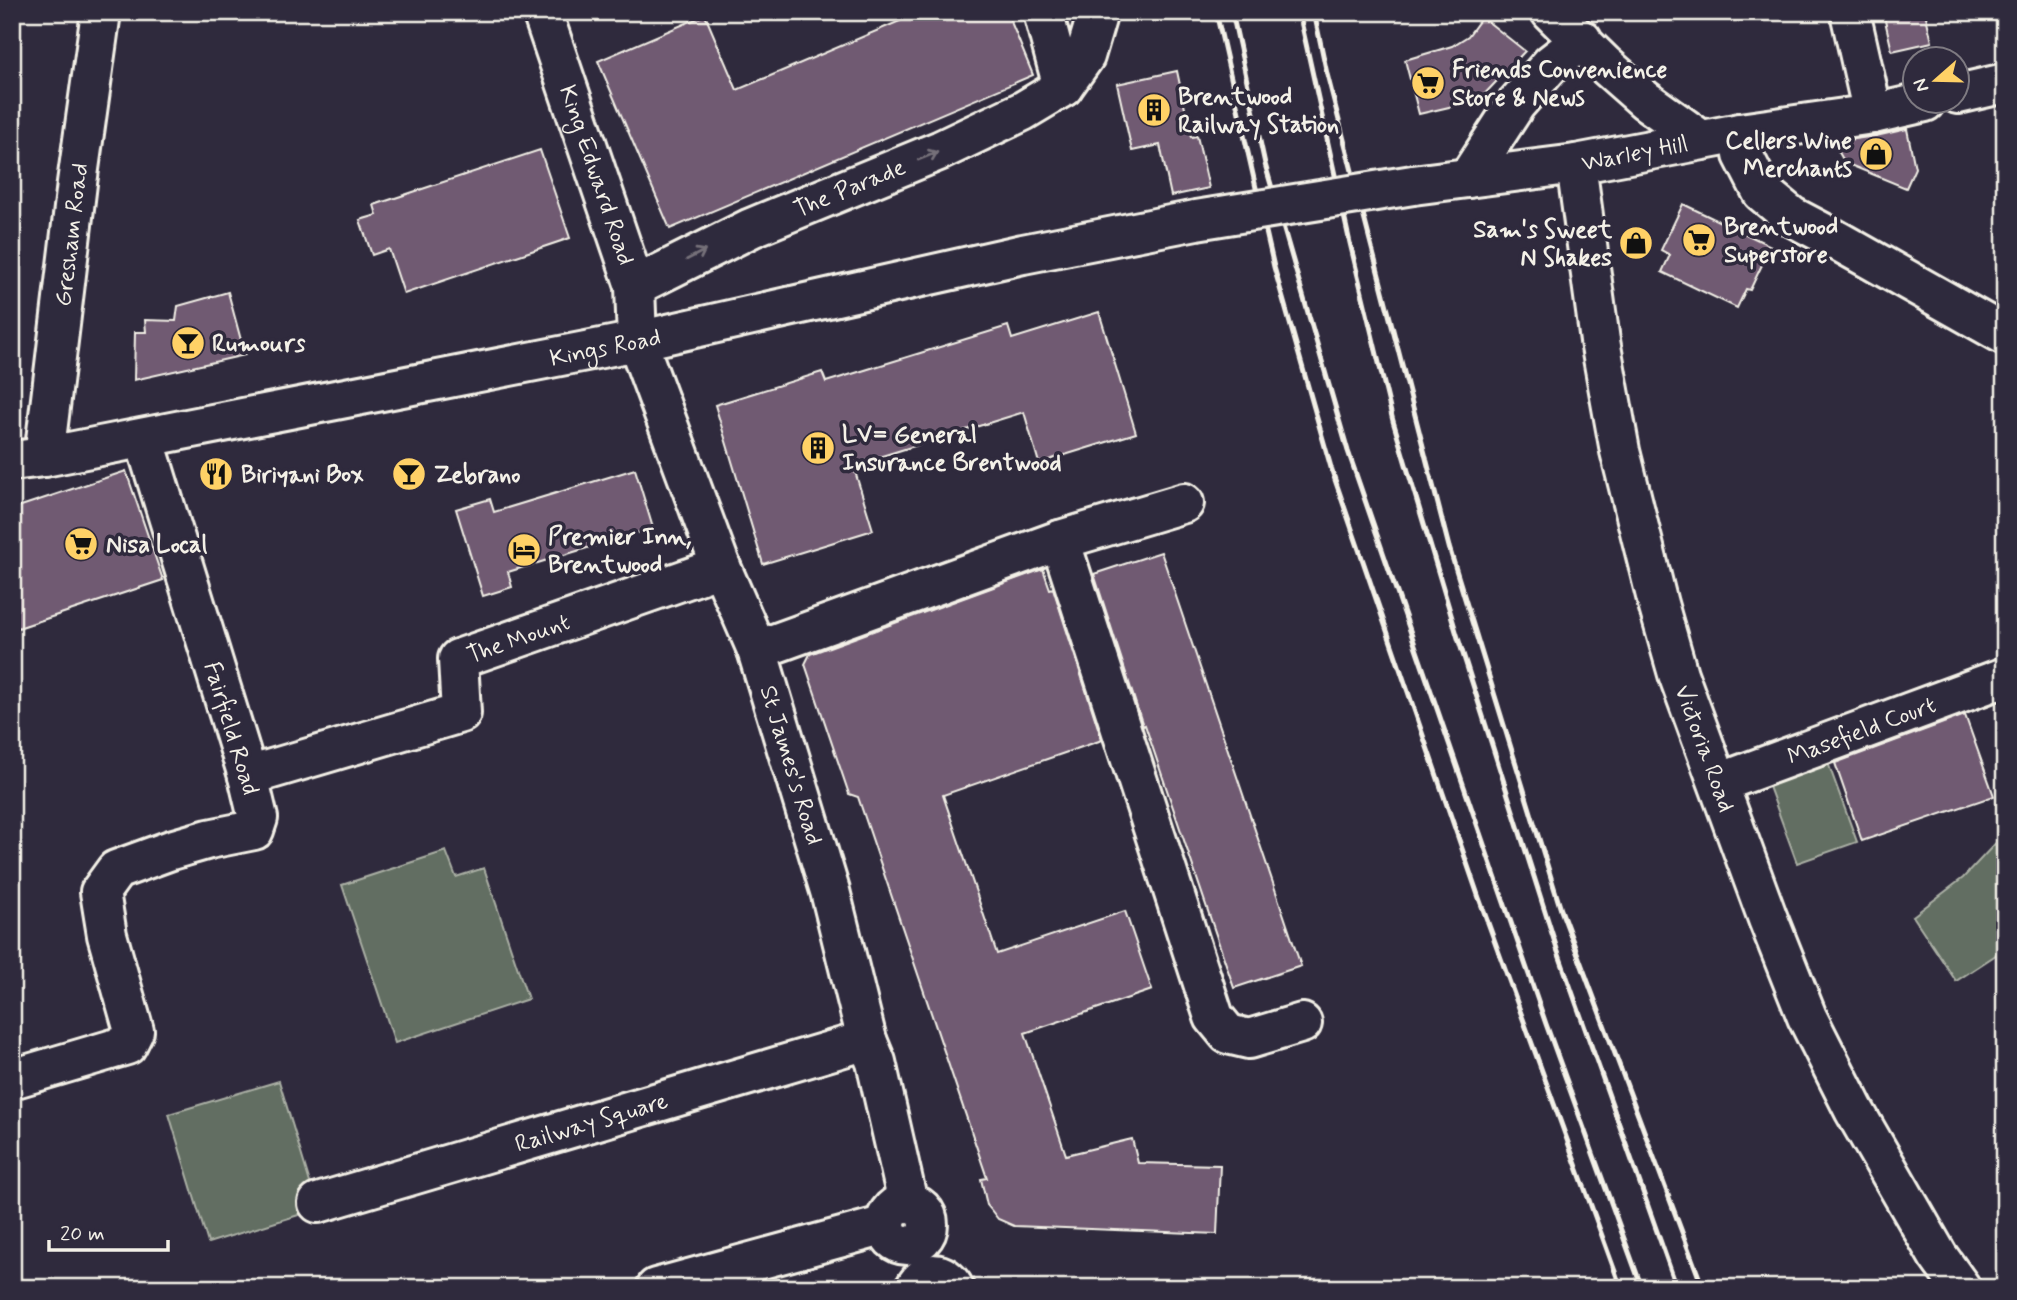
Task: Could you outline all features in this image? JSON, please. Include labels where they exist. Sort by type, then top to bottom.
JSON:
[{"type":"street","name":"Gresham Road","points":[[28,459],[77,183],[102,12]]},
{"type":"street","name":"King Edward Road","points":[[542,12],[635,286],[636,341]]},
{"type":"street","points":[[1044,12],[1063,87]]},
{"type":"street","points":[[1063,87],[1085,56],[1098,12]]},
{"type":"street","points":[[1551,12],[1645,100],[1701,140]]},
{"type":"street","points":[[1850,12],[1873,114]]},
{"type":"street","points":[[1468,178],[1516,104],[1551,64],[1582,40]]},
{"type":"street","points":[[1972,91],[2005,83]]},
{"type":"street","name":"The Parade","points":[[635,286],[751,228],[941,150],[1023,111],[1063,87]]},
{"type":"street","name":"Warley Hill","points":[[1196,220],[1413,185],[1576,164],[1701,140],[1902,107]]},
{"type":"street","points":[[1740,134],[1743,155],[1762,192],[1791,216],[2005,335]]},
{"type":"street","name":"Victoria Road","points":[[1576,164],[1600,341],[1620,451],[1678,674],[1807,1017],[1854,1110],[1938,1256],[1961,1288]]},
{"type":"street","name":"Kings Road","points":[[28,459],[636,341],[1023,254],[1196,220]]},
{"type":"street","name":"St James's Road","points":[[636,341],[721,567],[757,650],[830,891],[867,1040],[876,1062],[918,1254]]},
{"type":"street","name":"Fairfield Road","points":[[12,1079],[127,1045],[134,1031],[107,935],[100,892],[116,870],[171,850],[254,830],[258,818],[248,776],[144,438]]},
{"type":"street","points":[[757,650],[1060,540],[1184,503]]},
{"type":"street","points":[[1060,540],[1214,1017],[1228,1034],[1249,1039],[1302,1023]]},
{"type":"street","name":"The Mount","points":[[248,776],[461,713],[458,659],[721,567]]},
{"type":"street","name":"Masefield Court","points":[[1719,783],[2005,677]]},
{"type":"street","name":"Railway Square","points":[[318,1203],[867,1040]]},
{"type":"street","points":[[656,1288],[918,1254]]},
{"type":"green space","points":[[1827,760],[1857,842],[1797,863],[1767,781]]},
{"type":"green space","points":[[2005,833],[2005,949],[1956,981],[1913,916],[1963,878]]},
{"type":"green space","points":[[446,851],[456,877],[484,868],[528,999],[395,1043],[342,885]]},
{"type":"green space","points":[[279,1081],[318,1209],[208,1243],[169,1114]]},
{"type":"building","points":[[897,12],[1007,12],[1033,75],[670,229],[598,61],[705,15],[737,90],[900,21]]},
{"type":"building","points":[[1883,12],[1925,12],[1932,42],[1902,46],[1902,49],[1892,51]]},
{"type":"building","points":[[1482,17],[1525,51],[1479,100],[1419,114],[1405,60],[1452,46],[1468,36]]},
{"type":"building","name":"Brentwood Railway Station","points":[[1177,71],[1191,137],[1197,136],[1209,188],[1171,196],[1160,145],[1132,151],[1117,84]]},
{"type":"building","name":"Cellers Wine Merchants","points":[[1907,129],[1915,168],[1906,188],[1845,163],[1833,142],[1876,136]]},
{"type":"building","points":[[540,150],[570,238],[404,294],[389,249],[372,255],[360,220],[377,215],[374,205]]},
{"type":"building","name":"Brentwood Superstore","points":[[1683,204],[1771,246],[1750,290],[1746,289],[1737,308],[1662,272],[1670,255],[1661,250]]},
{"type":"building","name":"Rumours","points":[[228,292],[245,355],[134,380],[135,332],[146,332],[145,320],[176,321],[178,306]]},
{"type":"building","name":"LV= General Insurance Brentwood","points":[[1099,312],[1136,433],[1039,463],[1024,412],[853,465],[873,530],[763,564],[715,405],[822,372],[826,382],[1008,326],[1012,339]]},
{"type":"building","name":"Premier Inn, Brentwood","points":[[635,469],[653,528],[508,572],[512,587],[483,596],[456,509],[490,499],[494,512]]},
{"type":"building","name":"Nisa Local","points":[[126,471],[163,580],[12,630],[12,509]]},
{"type":"building","points":[[1161,552],[1301,966],[1234,988],[1145,725],[1143,726],[1094,574]]},
{"type":"building","points":[[1043,569],[1050,589],[1053,588],[1102,740],[943,795],[997,954],[1125,911],[1152,990],[1025,1033],[1066,1155],[1132,1139],[1138,1163],[1220,1165],[1217,1234],[1014,1226],[998,1219],[987,1205],[981,1179],[987,1178],[858,797],[849,794],[805,664],[810,654]]},
{"type":"building","points":[[1965,715],[1994,796],[1862,841],[1835,763]]},
{"type":"railway","points":[[1216,12],[1274,267],[1332,471],[1479,898],[1621,1288]]},
{"type":"railway","points":[[1232,12],[1265,164],[1348,451],[1546,1024],[1642,1288]]},
{"type":"railway","points":[[1299,12],[1393,421],[1458,638],[1557,949],[1677,1288]]},
{"type":"railway","points":[[1314,12],[1327,74],[1449,547],[1561,910],[1703,1288]]},
{"type":"place","name":"Friends Convenience Store & News","points":[[1428,83]]},
{"type":"place","name":"Brentwood Railway Station","points":[[1154,110]]},
{"type":"place","name":"Cellers Wine Merchants","points":[[1876,154]]},
{"type":"place","name":"Brentwood Superstore","points":[[1699,240]]},
{"type":"place","name":"Sam's Sweet N Shakes","points":[[1636,243]]},
{"type":"place","name":"Rumours","points":[[188,343]]},
{"type":"place","name":"LV= General Insurance Brentwood","points":[[818,448]]},
{"type":"place","name":"Biriyani Box","points":[[216,474]]},
{"type":"place","name":"Zebrano","points":[[409,474]]},
{"type":"place","name":"Nisa Local","points":[[81,544]]},
{"type":"place","name":"Premier Inn, Brentwood","points":[[524,550]]}]
